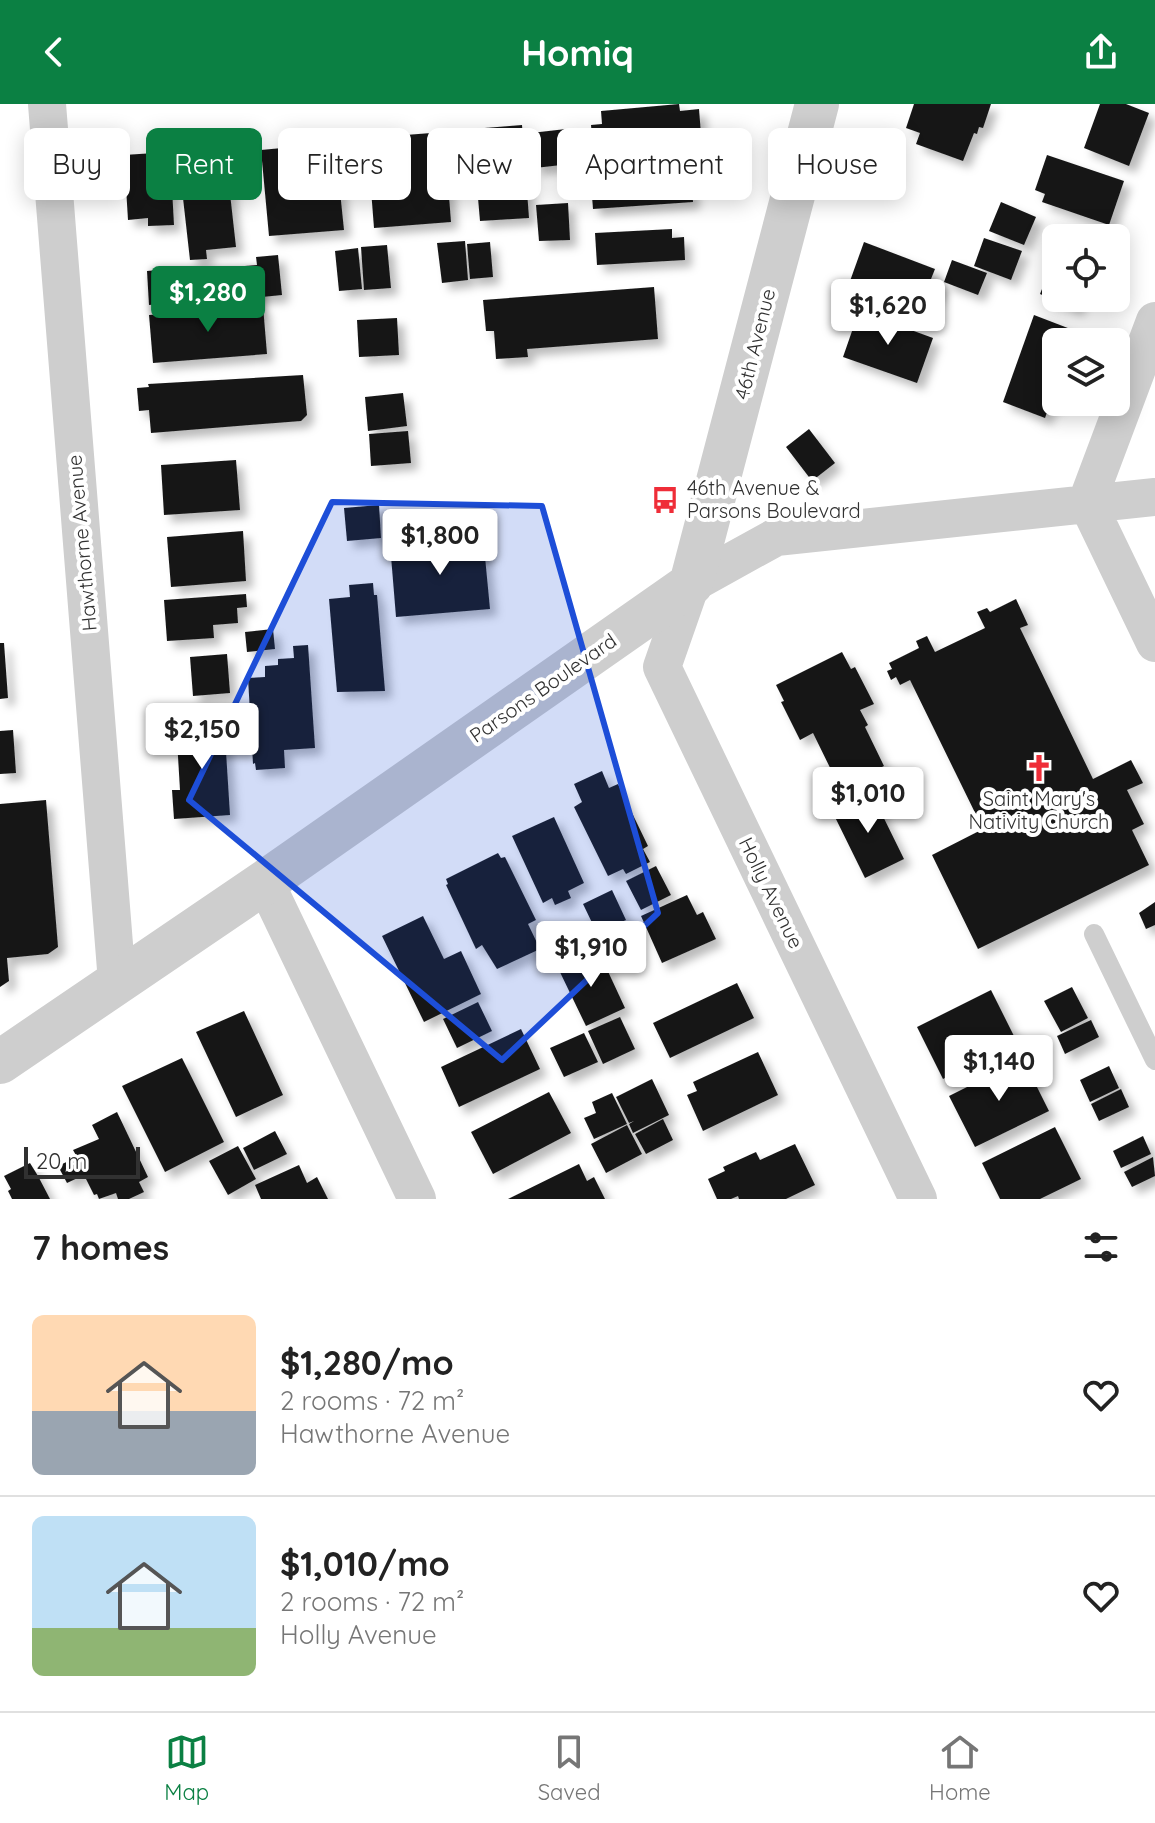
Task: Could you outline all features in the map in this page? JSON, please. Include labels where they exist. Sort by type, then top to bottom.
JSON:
[{"type":"street","name":"Hawthorne Avenue","points":[[47,104],[117,982]]},
{"type":"street","name":"46th Avenue","points":[[691,584],[817,104]]},
{"type":"street","points":[[1155,321],[1087,502],[1155,643]]},
{"type":"street","name":"Parsons Boulevard","points":[[0,1062],[265,882],[691,584],[776,537],[1155,497]]},
{"type":"street","name":"Holly Avenue","points":[[691,584],[662,667],[918,1199]]},
{"type":"street","points":[[265,882],[417,1199]]},
{"type":"lane","points":[[1094,934],[1155,1060]]},
{"type":"highlighted area","points":[[332,502],[542,506],[658,913],[502,1060],[189,800]]},
{"type":"building","points":[[679,104],[680,111],[699,109],[700,128],[591,128],[591,125],[602,124],[601,111]]},
{"type":"building","points":[[914,104],[991,104],[983,128],[979,127],[977,134],[974,133],[963,161],[916,144],[920,133],[906,128]]},
{"type":"building","points":[[1100,104],[1126,104],[1149,113],[1129,166],[1084,148]]},
{"type":"building","points":[[522,125],[522,128],[484,128]]},
{"type":"building","points":[[557,130],[557,165],[541,167],[541,132]]},
{"type":"building","points":[[427,133],[427,200],[449,200],[451,222],[374,228],[372,200],[411,200],[411,135]]},
{"type":"building","points":[[278,148],[278,200],[341,200],[344,230],[269,236],[262,150]]},
{"type":"building","points":[[146,154],[146,200],[173,200],[174,225],[148,226],[148,218],[128,220],[130,155]]},
{"type":"building","points":[[1047,155],[1124,181],[1109,224],[1042,202],[1045,194],[1035,190]]},
{"type":"building","points":[[183,200],[231,200],[236,247],[206,250],[207,259],[190,260]]},
{"type":"building","points":[[478,200],[528,200],[529,218],[480,221]]},
{"type":"building","points":[[592,200],[693,200],[693,202],[593,209]]},
{"type":"building","points":[[1001,202],[1036,217],[1024,245],[989,231]]},
{"type":"building","points":[[568,203],[570,240],[539,241],[536,205]]},
{"type":"building","points":[[672,229],[672,238],[684,237],[685,260],[597,265],[595,233]]},
{"type":"building","points":[[984,238],[1022,251],[1011,280],[974,266]]},
{"type":"building","points":[[465,241],[468,280],[442,283],[437,243]]},
{"type":"building","points":[[490,242],[493,277],[470,279],[467,244]]},
{"type":"building","points":[[864,242],[935,269],[931,279],[941,282],[936,298],[926,294],[921,308],[850,281]]},
{"type":"building","points":[[387,245],[391,288],[364,290],[361,247]]},
{"type":"building","points":[[358,248],[362,289],[339,291],[335,251]]},
{"type":"building","points":[[278,255],[282,295],[211,302],[208,269],[257,265],[256,257]]},
{"type":"building","points":[[952,260],[987,273],[978,295],[944,282]]},
{"type":"building","points":[[182,268],[184,302],[149,305],[147,271]]},
{"type":"building","points":[[654,287],[658,339],[527,349],[528,357],[496,359],[494,331],[486,331],[483,300]]},
{"type":"building","points":[[263,306],[267,354],[153,363],[149,315]]},
{"type":"building","points":[[859,311],[933,338],[917,383],[843,357]]},
{"type":"building","points":[[1034,315],[1068,328],[1042,328],[1042,416],[1045,418],[1003,402]]},
{"type":"building","points":[[397,318],[399,355],[359,357],[357,320]]},
{"type":"building","points":[[303,375],[307,415],[301,421],[151,433],[149,410],[139,411],[137,388],[149,387],[148,384]]},
{"type":"building","points":[[403,393],[407,426],[368,431],[365,397]]},
{"type":"building","points":[[809,429],[835,463],[812,481],[786,447]]},
{"type":"building","points":[[408,431],[411,463],[371,466],[369,434]]},
{"type":"building","points":[[236,460],[240,510],[164,515],[161,465]]},
{"type":"building","points":[[379,505],[381,538],[347,541],[344,508]]},
{"type":"building","points":[[243,531],[246,581],[171,587],[167,537]]},
{"type":"building","points":[[483,536],[490,609],[396,617],[390,544]]},
{"type":"building","points":[[373,583],[374,595],[377,595],[385,691],[337,692],[329,599],[350,597],[349,585]]},
{"type":"building","points":[[246,594],[247,607],[237,608],[238,623],[213,625],[214,638],[167,641],[164,600]]},
{"type":"building","points":[[1016,599],[1028,625],[1020,628],[1093,779],[1131,760],[1143,783],[1127,790],[1144,824],[1132,830],[1149,865],[978,949],[932,855],[983,829],[910,680],[900,685],[896,677],[891,680],[887,671],[892,669],[889,663],[919,648],[916,641],[927,636],[935,652],[985,628],[977,612],[987,608],[990,612]]},
{"type":"building","points":[[273,629],[275,649],[247,652],[245,632]]},
{"type":"building","points":[[0,643],[4,643],[8,698],[0,699]]},
{"type":"building","points":[[308,645],[315,748],[284,750],[285,768],[256,770],[253,764],[248,678],[265,677],[265,666],[278,665],[278,659],[294,658],[293,646]]},
{"type":"building","points":[[842,652],[851,669],[855,667],[874,704],[860,710],[884,766],[840,788],[813,733],[800,740],[776,685]]},
{"type":"building","points":[[227,654],[230,693],[193,696],[190,657]]},
{"type":"building","points":[[224,720],[230,815],[174,819],[172,790],[180,790],[176,723]]},
{"type":"building","points":[[13,730],[16,773],[0,774],[0,731]]},
{"type":"building","points":[[602,771],[609,788],[618,784],[648,846],[643,849],[650,862],[626,874],[623,869],[608,876],[574,807],[582,802],[574,784]]},
{"type":"building","points":[[871,792],[904,859],[865,878],[832,811]]},
{"type":"building","points":[[46,800],[58,947],[48,954],[7,958],[9,981],[0,987],[0,804]]},
{"type":"building","points":[[554,817],[584,883],[568,891],[571,898],[555,905],[552,898],[543,903],[512,836]]},
{"type":"building","points":[[498,853],[501,858],[505,857],[536,920],[528,924],[540,949],[497,969],[482,945],[476,949],[446,879]]},
{"type":"building","points":[[656,866],[671,895],[641,910],[626,881]]},
{"type":"building","points":[[612,890],[626,920],[597,933],[583,904]]},
{"type":"building","points":[[687,895],[697,915],[703,912],[716,939],[662,963],[641,916]]},
{"type":"building","points":[[1155,902],[1155,925],[1146,929],[1139,913]]},
{"type":"building","points":[[423,916],[444,959],[461,951],[481,994],[424,1022],[382,936]]},
{"type":"building","points":[[589,953],[597,970],[605,965],[625,1008],[586,1026],[558,968]]},
{"type":"building","points":[[737,983],[754,1018],[670,1058],[653,1023]]},
{"type":"building","points":[[1072,987],[1088,1018],[1061,1032],[1044,1001]]},
{"type":"building","points":[[991,990],[1017,1042],[943,1079],[917,1027]]},
{"type":"building","points":[[478,1002],[492,1031],[457,1048],[443,1019]]},
{"type":"building","points":[[244,1011],[283,1095],[236,1117],[196,1032]]},
{"type":"building","points":[[620,1017],[635,1049],[603,1064],[588,1031]]},
{"type":"building","points":[[1091,1020],[1099,1037],[1065,1054],[1057,1036]]},
{"type":"building","points":[[521,1029],[540,1069],[459,1107],[441,1067]]},
{"type":"building","points":[[584,1033],[598,1062],[564,1077],[550,1048]]},
{"type":"building","points":[[758,1052],[778,1095],[703,1131],[687,1095],[697,1091],[693,1082]]},
{"type":"building","points":[[182,1058],[224,1142],[165,1172],[122,1086]]},
{"type":"building","points":[[1023,1059],[1049,1111],[975,1147],[949,1096]]},
{"type":"building","points":[[1109,1066],[1119,1088],[1090,1102],[1080,1080]]},
{"type":"building","points":[[652,1079],[669,1115],[633,1133],[629,1124],[634,1121],[629,1123],[616,1097]]},
{"type":"building","points":[[1121,1089],[1129,1107],[1099,1121],[1091,1104]]},
{"type":"building","points":[[549,1092],[571,1133],[493,1174],[471,1132]]},
{"type":"building","points":[[612,1093],[627,1124],[594,1139],[584,1118],[596,1113],[592,1102]]},
{"type":"building","points":[[117,1112],[148,1177],[139,1182],[144,1192],[129,1199],[118,1199],[116,1193],[99,1199],[84,1175],[67,1183],[58,1166],[77,1157],[73,1150],[99,1139],[92,1125]]},
{"type":"building","points":[[663,1119],[673,1140],[646,1154],[635,1134]]},
{"type":"building","points":[[627,1125],[642,1154],[606,1173],[591,1144]]},
{"type":"building","points":[[1055,1127],[1081,1179],[1040,1199],[1000,1199],[982,1163]]},
{"type":"building","points":[[275,1131],[287,1154],[254,1170],[243,1148]]},
{"type":"building","points":[[1143,1136],[1151,1154],[1121,1168],[1113,1151]]},
{"type":"building","points":[[795,1144],[815,1185],[786,1199],[739,1199],[738,1196],[717,1199],[708,1179],[725,1171],[723,1167],[756,1152],[760,1160]]},
{"type":"building","points":[[238,1146],[256,1179],[228,1195],[209,1161]]},
{"type":"building","points":[[1153,1157],[1155,1176],[1132,1187],[1124,1172]]},
{"type":"building","points":[[30,1163],[50,1199],[12,1199],[4,1176]]},
{"type":"building","points":[[579,1164],[587,1181],[594,1177],[605,1199],[508,1199]]},
{"type":"building","points":[[299,1165],[307,1183],[317,1177],[328,1199],[261,1199],[255,1185]]},
{"type":"place","name":"46th Avenue & Parsons Boulevard","points":[[665,500]]},
{"type":"place","name":"Saint Mary's Nativity Church","points":[[1039,768]]}]
